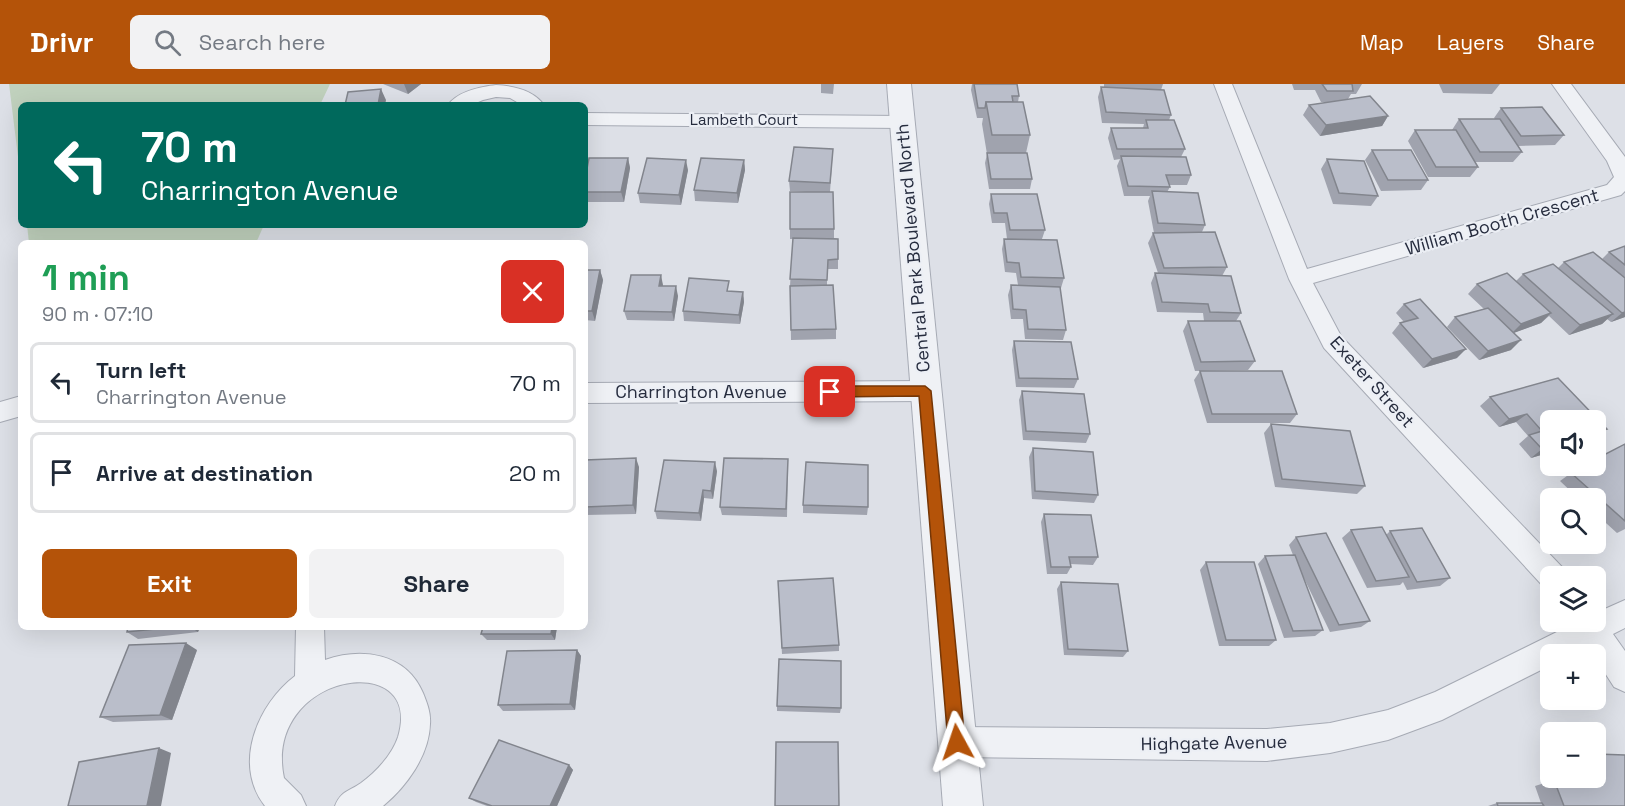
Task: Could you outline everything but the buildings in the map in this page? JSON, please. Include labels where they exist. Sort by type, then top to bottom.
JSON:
[{"type":"street","name":"Central Park Boulevard North","points":[[899,84],[963,806]]},
{"type":"street","name":"Exeter Street","points":[[1223,84],[1300,279],[1332,342],[1543,566]]},
{"type":"street","name":"William Booth Crescent","points":[[1300,279],[1614,190],[1625,178],[1616,159],[1561,84]]},
{"type":"street","points":[[464,102],[480,94],[507,92],[519,94],[530,102]]},
{"type":"street","name":"Lambeth Court","points":[[588,119],[902,122]]},
{"type":"street","name":"Charrington Avenue","points":[[588,393],[925,391]]},
{"type":"street","points":[[0,412],[18,407]]},
{"type":"street","name":"Highgate Avenue","points":[[1606,619],[1625,613]]},
{"type":"street","points":[[310,630],[310,682]]},
{"type":"street","name":"Highgate Avenue","points":[[957,742],[1267,745],[1330,738],[1389,725],[1442,705],[1575,632]]},
{"type":"street","points":[[1595,632],[1625,677]]},
{"type":"street","points":[[290,806],[278,798],[266,779],[265,746],[279,714],[288,701],[310,682],[326,674],[351,667],[375,668],[397,678],[410,696],[414,711],[413,736],[401,765],[382,788],[351,806]]},
{"type":"green space","points":[[9,84],[330,84],[321,102],[18,102],[18,157]]},
{"type":"green space","points":[[27,228],[263,228],[257,240],[29,240]]},
{"type":"route","points":[[830,392],[925,391],[957,742]]}]
